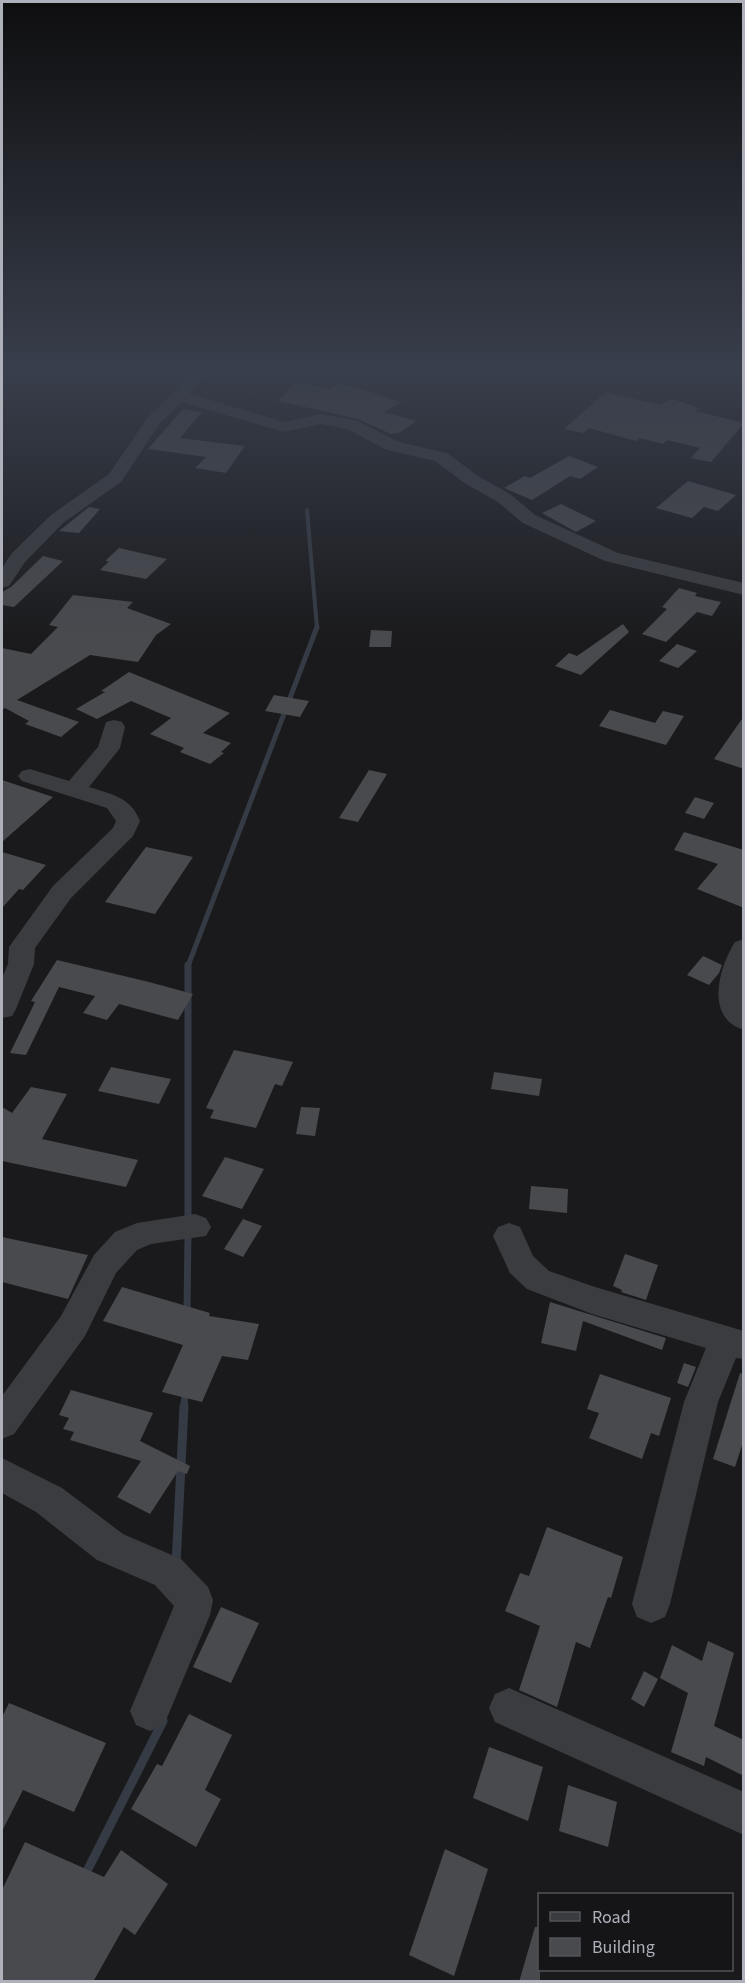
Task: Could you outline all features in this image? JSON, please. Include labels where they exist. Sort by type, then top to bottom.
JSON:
[{"type":"street","points":[[2,582],[18,558],[57,519],[104,488],[115,478],[126,462]]},
{"type":"street","points":[[448,462],[472,480],[504,498],[529,519],[602,553],[744,589]]},
{"type":"street","points":[[74,790],[109,748],[114,727]]},
{"type":"street","points":[[2,1009],[21,964],[12,942],[124,831],[128,821],[125,813],[115,803],[30,776]]},
{"type":"street","points":[[744,948],[732,973],[732,1002],[737,1014],[744,1020]]},
{"type":"street","points":[[2,1423],[73,1326],[105,1264],[126,1241],[148,1232],[195,1227]]},
{"type":"street","points":[[509,1236],[521,1264],[538,1280],[592,1300],[735,1342],[701,1402],[651,1604]]},
{"type":"street","points":[[2,1475],[49,1500],[110,1547],[168,1572],[194,1600],[191,1615],[150,1711]]},
{"type":"street","points":[[509,1708],[744,1814]]},
{"type":"building","points":[[201,462],[234,462],[226,473],[195,468]]},
{"type":"building","points":[[559,462],[584,462],[598,467],[580,479],[570,476],[532,500],[504,488],[525,476],[530,478]]},
{"type":"building","points":[[688,481],[736,495],[718,511],[704,507],[692,518],[656,508]]},
{"type":"building","points":[[561,504],[596,521],[576,532],[542,513]]},
{"type":"building","points":[[89,507],[100,509],[79,533],[59,531]]},
{"type":"building","points":[[119,548],[167,559],[146,579],[100,570],[109,561],[105,561]]},
{"type":"building","points":[[43,556],[63,561],[14,607],[2,605],[2,592],[11,587]]},
{"type":"building","points":[[679,588],[697,593],[695,596],[721,602],[712,616],[697,612],[666,642],[642,634],[667,609],[662,607]]},
{"type":"building","points":[[73,595],[133,602],[127,608],[171,624],[156,635],[138,662],[90,655],[17,700],[79,722],[61,737],[25,724],[29,721],[5,708],[2,710],[2,648],[31,654],[58,627],[49,625]]},
{"type":"building","points":[[623,624],[629,632],[581,675],[555,666],[569,653],[577,656]]},
{"type":"building","points":[[371,630],[392,631],[391,647],[369,647]]},
{"type":"building","points":[[677,644],[697,651],[678,668],[659,661]]},
{"type":"building","points":[[129,672],[230,713],[203,733],[231,743],[221,752],[224,753],[210,764],[180,752],[184,748],[150,734],[171,718],[131,701],[97,719],[76,709],[105,692],[101,691]]},
{"type":"building","points":[[274,695],[309,701],[300,717],[265,711]]},
{"type":"building","points":[[610,710],[655,723],[663,711],[684,716],[666,745],[599,726]]},
{"type":"building","points":[[744,716],[744,769],[714,759]]},
{"type":"building","points":[[369,770],[387,774],[358,822],[339,818]]},
{"type":"building","points":[[2,780],[53,797],[2,842]]},
{"type":"building","points":[[695,797],[714,803],[704,819],[685,813]]},
{"type":"building","points":[[684,832],[744,850],[744,908],[697,889],[718,864],[674,850]]},
{"type":"building","points":[[146,847],[193,857],[155,914],[105,902]]},
{"type":"building","points":[[2,852],[46,865],[23,890],[19,889],[2,908]]},
{"type":"building","points":[[703,956],[722,965],[719,973],[709,985],[687,975]]},
{"type":"building","points":[[57,960],[193,994],[178,1020],[119,1004],[107,1020],[83,1013],[95,996],[59,987],[26,1055],[10,1053],[35,1002],[31,1001]]},
{"type":"building","points":[[234,1050],[293,1062],[282,1086],[275,1084],[256,1128],[210,1118],[214,1110],[206,1108]]},
{"type":"building","points":[[111,1067],[171,1079],[159,1104],[98,1091]]},
{"type":"building","points":[[494,1072],[542,1079],[539,1096],[491,1089]]},
{"type":"building","points":[[31,1087],[67,1094],[42,1139],[138,1160],[126,1187],[2,1161],[2,1107],[12,1113]]},
{"type":"building","points":[[301,1107],[320,1108],[315,1136],[296,1134]]},
{"type":"building","points":[[225,1157],[264,1169],[242,1209],[202,1196]]},
{"type":"building","points":[[531,1186],[568,1189],[567,1213],[529,1209]]},
{"type":"building","points":[[243,1219],[262,1226],[243,1257],[224,1249]]},
{"type":"building","points":[[2,1237],[88,1255],[68,1299],[2,1282]]},
{"type":"building","points":[[625,1254],[658,1265],[646,1300],[621,1292],[622,1290],[613,1286]]},
{"type":"building","points":[[122,1287],[210,1313],[209,1316],[259,1324],[248,1360],[222,1356],[202,1402],[162,1392],[183,1345],[103,1321]]},
{"type":"building","points":[[550,1302],[666,1338],[662,1350],[583,1321],[576,1351],[541,1343]]},
{"type":"building","points":[[684,1363],[696,1367],[688,1387],[677,1383]]},
{"type":"building","points":[[740,1373],[744,1374],[744,1439],[735,1467],[713,1459]]},
{"type":"building","points":[[600,1374],[671,1398],[659,1436],[651,1433],[642,1459],[589,1438],[599,1413],[587,1409]]},
{"type":"building","points":[[71,1390],[153,1413],[140,1441],[190,1466],[187,1474],[178,1471],[150,1514],[117,1497],[141,1461],[70,1440],[74,1432],[63,1429],[69,1418],[59,1415]]},
{"type":"building","points":[[547,1527],[623,1557],[611,1598],[608,1597],[590,1648],[576,1642],[557,1707],[519,1690],[540,1626],[505,1611],[520,1573],[529,1576]]},
{"type":"building","points":[[221,1607],[259,1623],[231,1683],[193,1667]]},
{"type":"building","points":[[708,1641],[734,1653],[714,1726],[744,1740],[744,1776],[706,1757],[704,1766],[671,1752],[688,1693],[660,1678],[672,1645],[702,1661]]},
{"type":"building","points":[[644,1671],[658,1679],[644,1707],[631,1699]]},
{"type":"building","points":[[9,1703],[106,1743],[74,1812],[23,1790],[2,1831],[2,1717]]},
{"type":"building","points":[[189,1714],[232,1735],[205,1790],[221,1799],[196,1847],[131,1809],[157,1764],[162,1766]]},
{"type":"building","points":[[489,1747],[543,1767],[528,1821],[473,1798]]},
{"type":"building","points":[[568,1785],[617,1802],[608,1847],[559,1831]]},
{"type":"building","points":[[25,1842],[104,1877],[121,1850],[168,1884],[135,1935],[124,1927],[93,1982],[2,1982],[2,1890]]},
{"type":"building","points":[[445,1849],[488,1869],[454,1976],[409,1955]]},
{"type":"building","points":[[535,1927],[538,1927],[540,1982],[519,1982]]},
{"type":"waterway","points":[[307,510],[317,627]]},
{"type":"waterway","points":[[188,966],[317,627]]},
{"type":"waterway","points":[[188,966],[188,1223]]},
{"type":"waterway","points":[[187,1313],[188,1233]]},
{"type":"waterway","points":[[184,1407],[185,1392]]},
{"type":"waterway","points":[[176,1565],[184,1406]]},
{"type":"waterway","points":[[85,1875],[163,1721]]}]
